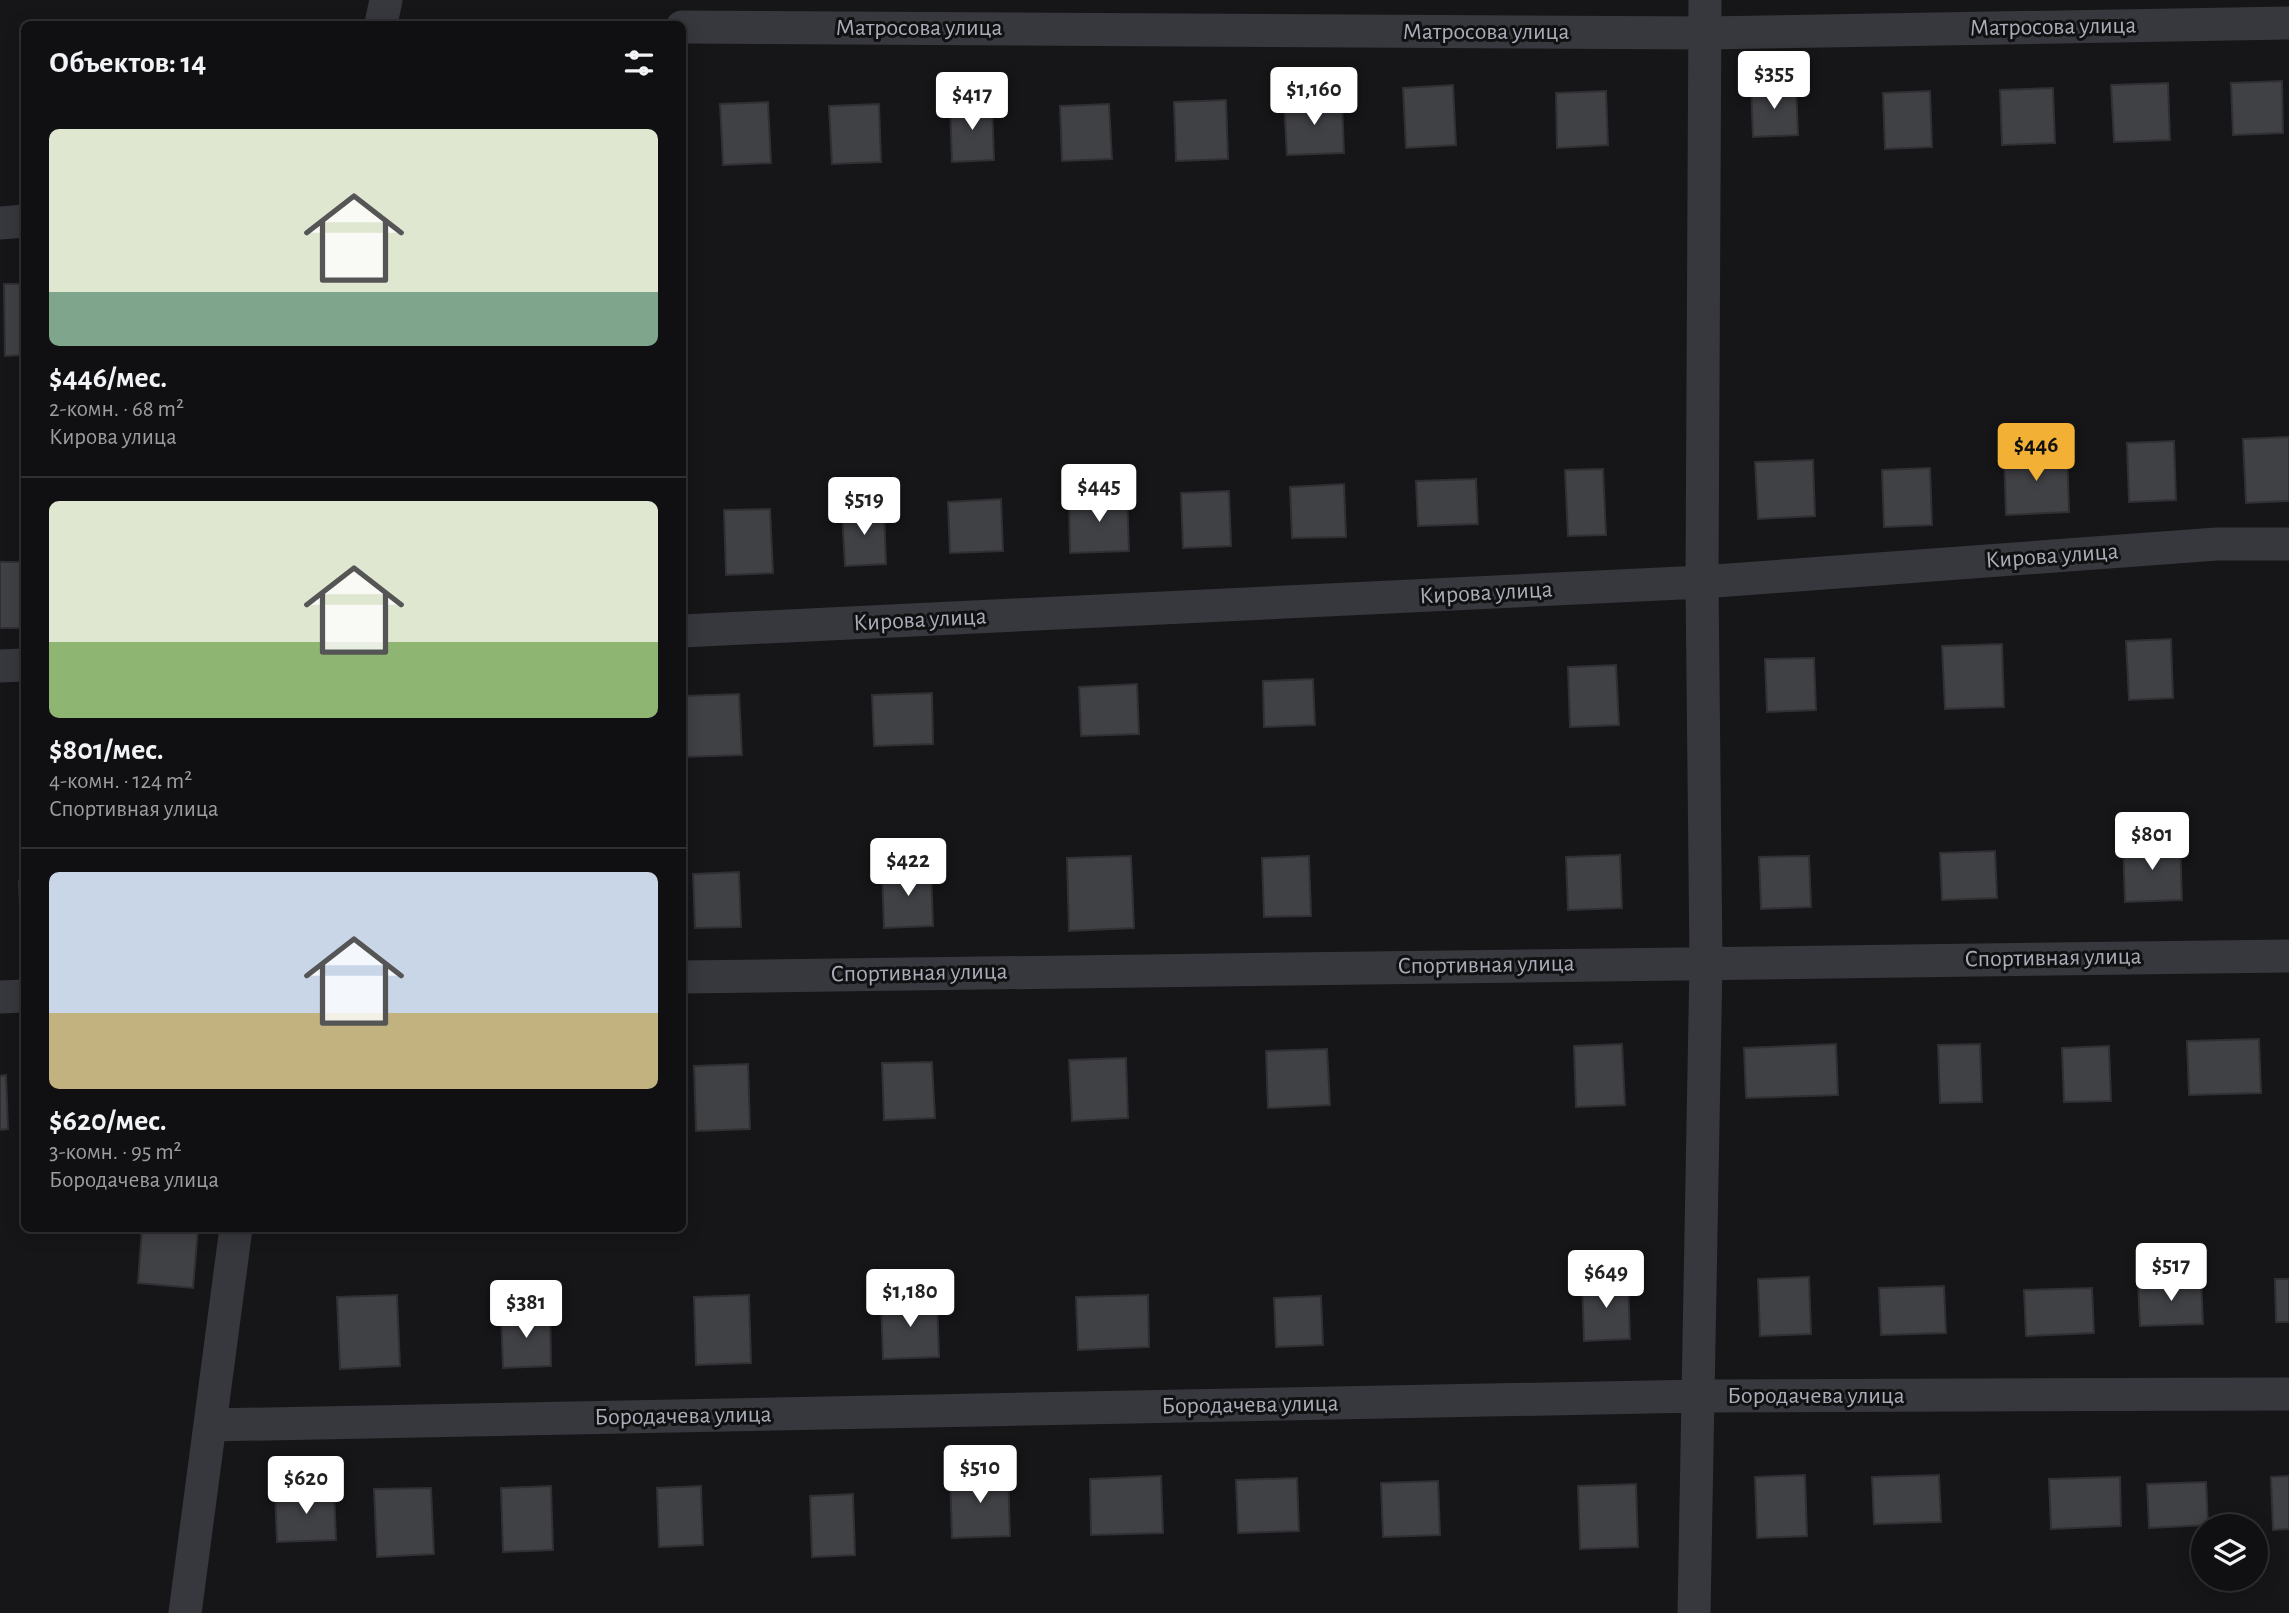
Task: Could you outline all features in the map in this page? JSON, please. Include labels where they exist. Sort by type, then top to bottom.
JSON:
[{"type":"street","points":[[382,21],[386,0]]},
{"type":"street","points":[[1694,1613],[1706,962],[1702,582],[1705,0]]},
{"type":"street","name":"Матросова улица","points":[[686,27],[1706,33],[2289,23]]},
{"type":"street","points":[[0,223],[21,221]]},
{"type":"street","name":"Кирова улица","points":[[686,631],[1702,582],[2217,544],[2289,544]]},
{"type":"street","points":[[0,666],[21,665]]},
{"type":"street","name":"Спортивная улица","points":[[686,977],[2289,956]]},
{"type":"street","points":[[0,998],[21,996]]},
{"type":"street","points":[[186,1613],[235,1232]]},
{"type":"street","name":"Бородачева улица","points":[[210,1425],[1699,1396],[2289,1394]]},
{"type":"building","points":[[2282,81],[2283,133],[2233,135],[2231,83]]},
{"type":"building","points":[[2168,83],[2170,140],[2114,142],[2111,85]]},
{"type":"building","points":[[1453,85],[1456,145],[1406,148],[1403,88]]},
{"type":"building","points":[[1796,86],[1798,135],[1753,137],[1751,88]]},
{"type":"building","points":[[2053,88],[2055,143],[2002,145],[2000,90]]},
{"type":"building","points":[[1606,91],[1608,145],[1557,148],[1556,93]]},
{"type":"building","points":[[1930,91],[1932,147],[1885,149],[1883,93]]},
{"type":"building","points":[[1226,100],[1228,159],[1176,161],[1174,102]]},
{"type":"building","points":[[1342,100],[1344,153],[1287,155],[1284,102]]},
{"type":"building","points":[[768,102],[771,163],[723,165],[720,104]]},
{"type":"building","points":[[992,102],[994,160],[952,162],[950,104]]},
{"type":"building","points":[[879,104],[881,162],[832,164],[829,106]]},
{"type":"building","points":[[1109,104],[1112,159],[1062,161],[1060,106]]},
{"type":"building","points":[[4,284],[21,284],[21,355],[5,356]]},
{"type":"building","points":[[2289,437],[2289,501],[2246,503],[2243,439]]},
{"type":"building","points":[[2174,441],[2176,500],[2129,502],[2127,443]]},
{"type":"building","points":[[2067,451],[2069,512],[2006,515],[2004,453]]},
{"type":"building","points":[[1813,460],[1815,516],[1758,519],[1755,462]]},
{"type":"building","points":[[1930,468],[1932,525],[1884,527],[1882,470]]},
{"type":"building","points":[[1603,469],[1606,535],[1568,536],[1565,470]]},
{"type":"building","points":[[1476,479],[1478,524],[1418,526],[1416,481]]},
{"type":"building","points":[[1344,484],[1346,537],[1292,538],[1290,487]]},
{"type":"building","points":[[1229,491],[1231,546],[1183,548],[1181,493]]},
{"type":"building","points":[[1127,494],[1129,551],[1070,553],[1069,497]]},
{"type":"building","points":[[1001,499],[1003,551],[950,553],[948,502]]},
{"type":"building","points":[[770,509],[773,573],[726,575],[724,510]]},
{"type":"building","points":[[884,509],[886,564],[845,566],[842,511]]},
{"type":"building","points":[[0,562],[21,562],[21,628],[0,628]]},
{"type":"building","points":[[2171,639],[2173,698],[2129,700],[2126,641]]},
{"type":"building","points":[[2002,644],[2004,707],[1945,709],[1942,646]]},
{"type":"building","points":[[1814,658],[1816,710],[1767,712],[1765,659]]},
{"type":"building","points":[[1616,665],[1619,725],[1570,727],[1568,667]]},
{"type":"building","points":[[1313,679],[1315,725],[1264,727],[1263,681]]},
{"type":"building","points":[[1137,684],[1139,734],[1081,736],[1079,687]]},
{"type":"building","points":[[932,693],[933,744],[874,746],[872,695]]},
{"type":"building","points":[[739,694],[742,755],[686,757],[686,696]]},
{"type":"building","points":[[2180,841],[2182,900],[2125,902],[2123,843]]},
{"type":"building","points":[[1995,851],[1997,898],[1942,900],[1940,853]]},
{"type":"building","points":[[1620,855],[1622,908],[1568,910],[1566,857]]},
{"type":"building","points":[[1131,856],[1134,928],[1069,931],[1067,858]]},
{"type":"building","points":[[1309,856],[1311,916],[1264,917],[1262,858]]},
{"type":"building","points":[[1809,856],[1811,907],[1761,909],[1759,857]]},
{"type":"building","points":[[931,869],[933,926],[884,928],[882,871]]},
{"type":"building","points":[[739,872],[741,927],[695,928],[693,874]]},
{"type":"building","points":[[19,881],[21,881],[21,934]]},
{"type":"building","points":[[2259,1039],[2261,1093],[2189,1095],[2187,1041]]},
{"type":"building","points":[[1622,1044],[1625,1105],[1576,1107],[1574,1046]]},
{"type":"building","points":[[1836,1044],[1838,1095],[1746,1098],[1744,1048]]},
{"type":"building","points":[[1980,1044],[1982,1102],[1940,1103],[1938,1045]]},
{"type":"building","points":[[2109,1046],[2111,1101],[2064,1102],[2062,1048]]},
{"type":"building","points":[[1327,1049],[1330,1105],[1268,1108],[1266,1051]]},
{"type":"building","points":[[1126,1058],[1128,1118],[1072,1121],[1069,1060]]},
{"type":"building","points":[[932,1062],[935,1118],[884,1120],[882,1063]]},
{"type":"building","points":[[748,1064],[750,1129],[696,1131],[694,1066]]},
{"type":"building","points":[[6,1075],[8,1129],[0,1130],[0,1076]]},
{"type":"building","points":[[142,1232],[198,1232],[193,1288],[138,1283]]},
{"type":"building","points":[[1809,1277],[1811,1334],[1760,1336],[1758,1279]]},
{"type":"building","points":[[1628,1279],[1630,1339],[1584,1341],[1582,1280]]},
{"type":"building","points":[[2201,1279],[2203,1324],[2140,1326],[2138,1282]]},
{"type":"building","points":[[2275,1279],[2289,1279],[2289,1322],[2276,1322]]},
{"type":"building","points":[[1944,1286],[1946,1333],[1881,1335],[1879,1288]]},
{"type":"building","points":[[2092,1288],[2094,1333],[2026,1336],[2024,1290]]},
{"type":"building","points":[[397,1295],[400,1366],[340,1369],[337,1297]]},
{"type":"building","points":[[749,1295],[751,1363],[696,1365],[694,1297]]},
{"type":"building","points":[[1148,1295],[1149,1347],[1078,1350],[1076,1297]]},
{"type":"building","points":[[1321,1296],[1323,1345],[1276,1347],[1274,1298]]},
{"type":"building","points":[[937,1300],[939,1357],[883,1359],[881,1302]]},
{"type":"building","points":[[550,1312],[551,1366],[503,1368],[501,1314]]},
{"type":"building","points":[[1008,1472],[1010,1536],[952,1538],[950,1474]]},
{"type":"building","points":[[1805,1475],[1807,1536],[1757,1538],[1755,1477]]},
{"type":"building","points":[[1939,1475],[1941,1522],[1874,1524],[1872,1477]]},
{"type":"building","points":[[1161,1476],[1163,1533],[1091,1535],[1090,1479]]},
{"type":"building","points":[[2289,1476],[2289,1529],[2273,1530],[2271,1477]]},
{"type":"building","points":[[2120,1477],[2121,1526],[2051,1529],[2049,1479]]},
{"type":"building","points":[[1297,1478],[1299,1531],[1238,1533],[1236,1480]]},
{"type":"building","points":[[1438,1481],[1440,1535],[1383,1537],[1381,1483]]},
{"type":"building","points":[[2206,1482],[2207,1514],[2191,1514],[2191,1526],[2149,1528],[2147,1484]]},
{"type":"building","points":[[1636,1484],[1638,1547],[1580,1549],[1578,1486]]},
{"type":"building","points":[[551,1486],[553,1550],[503,1552],[501,1488]]},
{"type":"building","points":[[701,1486],[703,1545],[659,1547],[657,1488]]},
{"type":"building","points":[[431,1488],[434,1554],[377,1557],[374,1489]]},
{"type":"building","points":[[334,1489],[336,1540],[277,1542],[275,1491]]},
{"type":"building","points":[[853,1494],[855,1555],[812,1557],[810,1496]]}]
